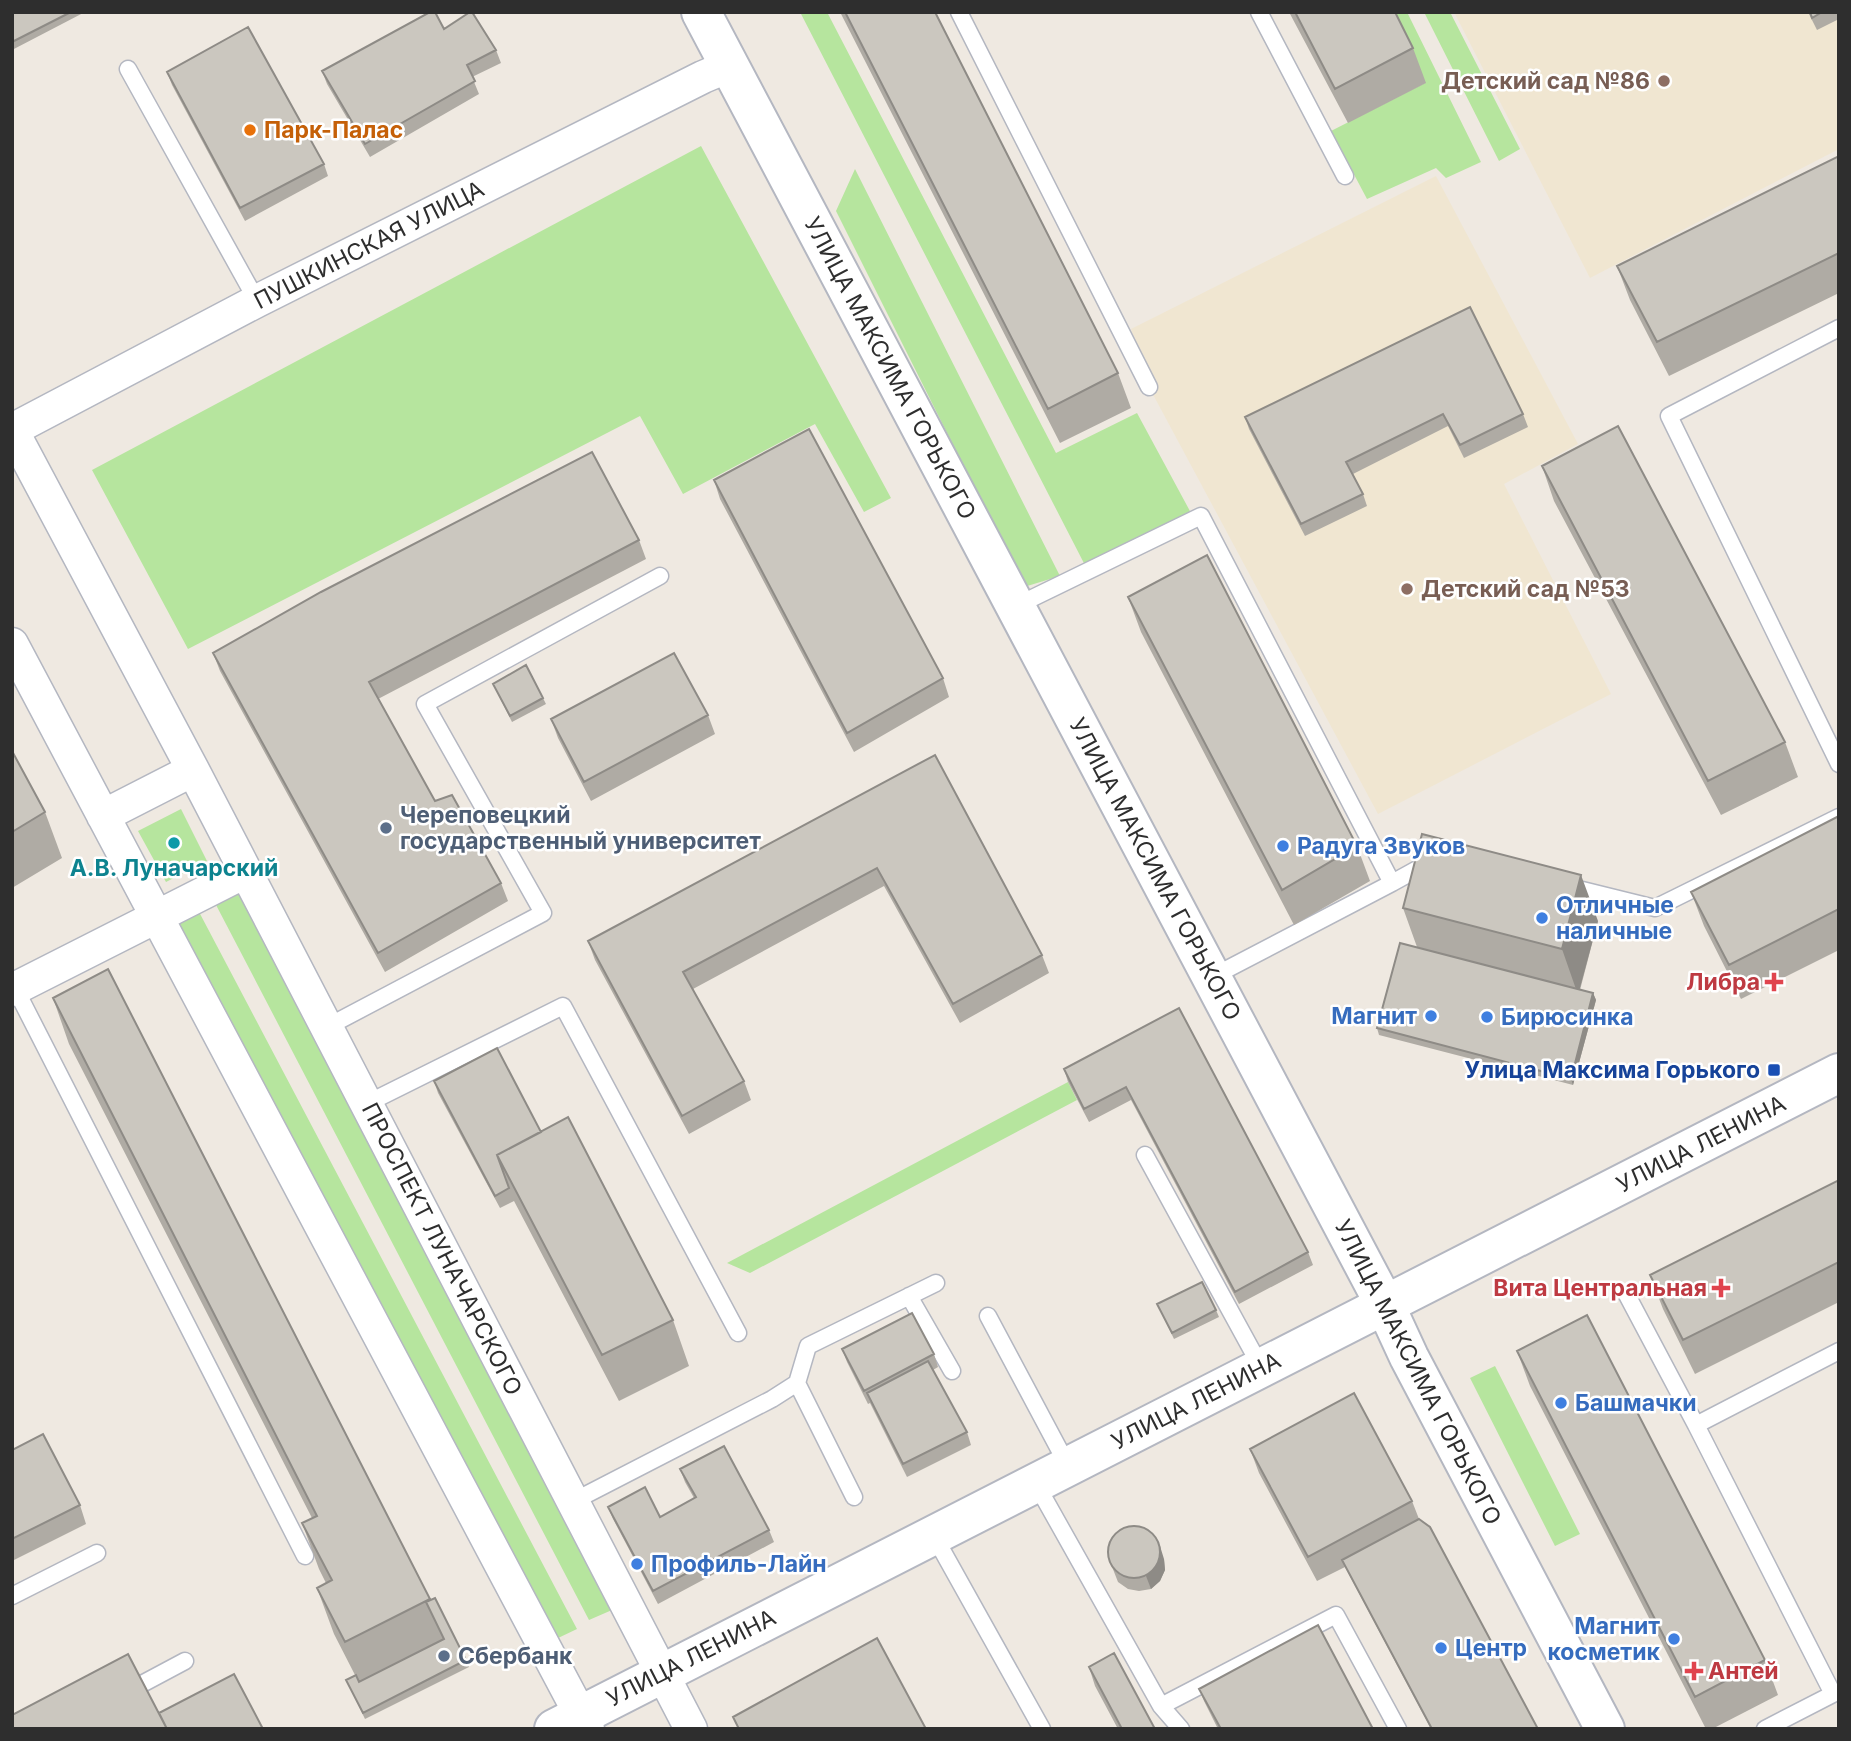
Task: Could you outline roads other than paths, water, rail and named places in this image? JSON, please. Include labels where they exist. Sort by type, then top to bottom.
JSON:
[{"type":"street","name":"УЛИЦА МАКСИМА ГОРЬКОГО","points":[[701,12],[1385,1305],[1409,1357],[1605,1729]]},
{"type":"street","name":"ПУШКИНСКАЯ УЛИЦА","points":[[12,430],[257,301],[729,66]]},
{"type":"street","name":"ПРОСПЕКТ ЛУНАЧАРСКОГО","points":[[12,430],[193,770],[691,1729]]},
{"type":"street","points":[[12,644],[157,918],[574,1724]]},
{"type":"street","points":[[103,816],[193,770]]},
{"type":"street","points":[[13,987],[157,918],[245,872]]},
{"type":"street","name":"УЛИЦА ЛЕНИНА","points":[[574,1724],[661,1673],[1839,1073]]},
{"type":"lane","points":[[958,12],[1149,387]]},
{"type":"lane","points":[[1259,12],[1345,176]]},
{"type":"lane","points":[[128,69],[257,301]]},
{"type":"lane","points":[[1839,328],[1669,415],[1839,764]]},
{"type":"lane","points":[[1016,606],[1201,516],[1392,883]]},
{"type":"lane","points":[[327,1027],[543,913],[425,704],[660,576]]},
{"type":"lane","points":[[1549,882],[1655,908],[1839,817]]},
{"type":"lane","points":[[1212,977],[1443,856]]},
{"type":"lane","points":[[13,987],[305,1556]]},
{"type":"lane","points":[[366,1104],[563,1006],[737,1333]]},
{"type":"lane","points":[[1145,1155],[1261,1367]]},
{"type":"lane","points":[[572,1502],[797,1384],[808,1346],[936,1283]]},
{"type":"lane","points":[[1627,1295],[1833,1694],[1765,1729]]},
{"type":"lane","points":[[909,1296],[952,1371]]},
{"type":"lane","points":[[988,1316],[1068,1466]]},
{"type":"lane","points":[[1696,1425],[1839,1351]]},
{"type":"lane","points":[[797,1384],[854,1497]]},
{"type":"lane","points":[[1035,1482],[1161,1706],[1181,1729]]},
{"type":"lane","points":[[933,1534],[1042,1729]]},
{"type":"lane","points":[[12,1596],[96,1553]]},
{"type":"lane","points":[[1161,1706],[1336,1615],[1398,1729]]},
{"type":"lane","points":[[117,1698],[185,1661]]},
{"type":"place","name":"Детский сад №86","points":[[1664,81]]},
{"type":"place","name":"Парк-Палас","points":[[250,130]]},
{"type":"place","name":"Детский сад №53","points":[[1407,589]]},
{"type":"place","name":"Череповецкий государственный университет","points":[[386,828]]},
{"type":"place","name":"А.В. Луначарский","points":[[174,843]]},
{"type":"place","name":"Радуга Звуков","points":[[1283,846]]},
{"type":"place","name":"Отличные наличные","points":[[1542,918]]},
{"type":"place","name":"Либра","points":[[1774,982]]},
{"type":"place","name":"Магнит","points":[[1431,1016]]},
{"type":"place","name":"Бирюсинка","points":[[1487,1017]]},
{"type":"place","name":"Улица Максима Горького","points":[[1774,1070]]},
{"type":"place","name":"Вита Центральная","points":[[1721,1288]]},
{"type":"place","name":"Башмачки","points":[[1561,1403]]},
{"type":"place","name":"Профиль-Лайн","points":[[637,1564]]},
{"type":"place","name":"Магнит косметик","points":[[1674,1639]]},
{"type":"place","name":"Центр","points":[[1441,1648]]},
{"type":"place","name":"Сбербанк","points":[[444,1656]]},
{"type":"place","name":"Антей","points":[[1694,1671]]}]
